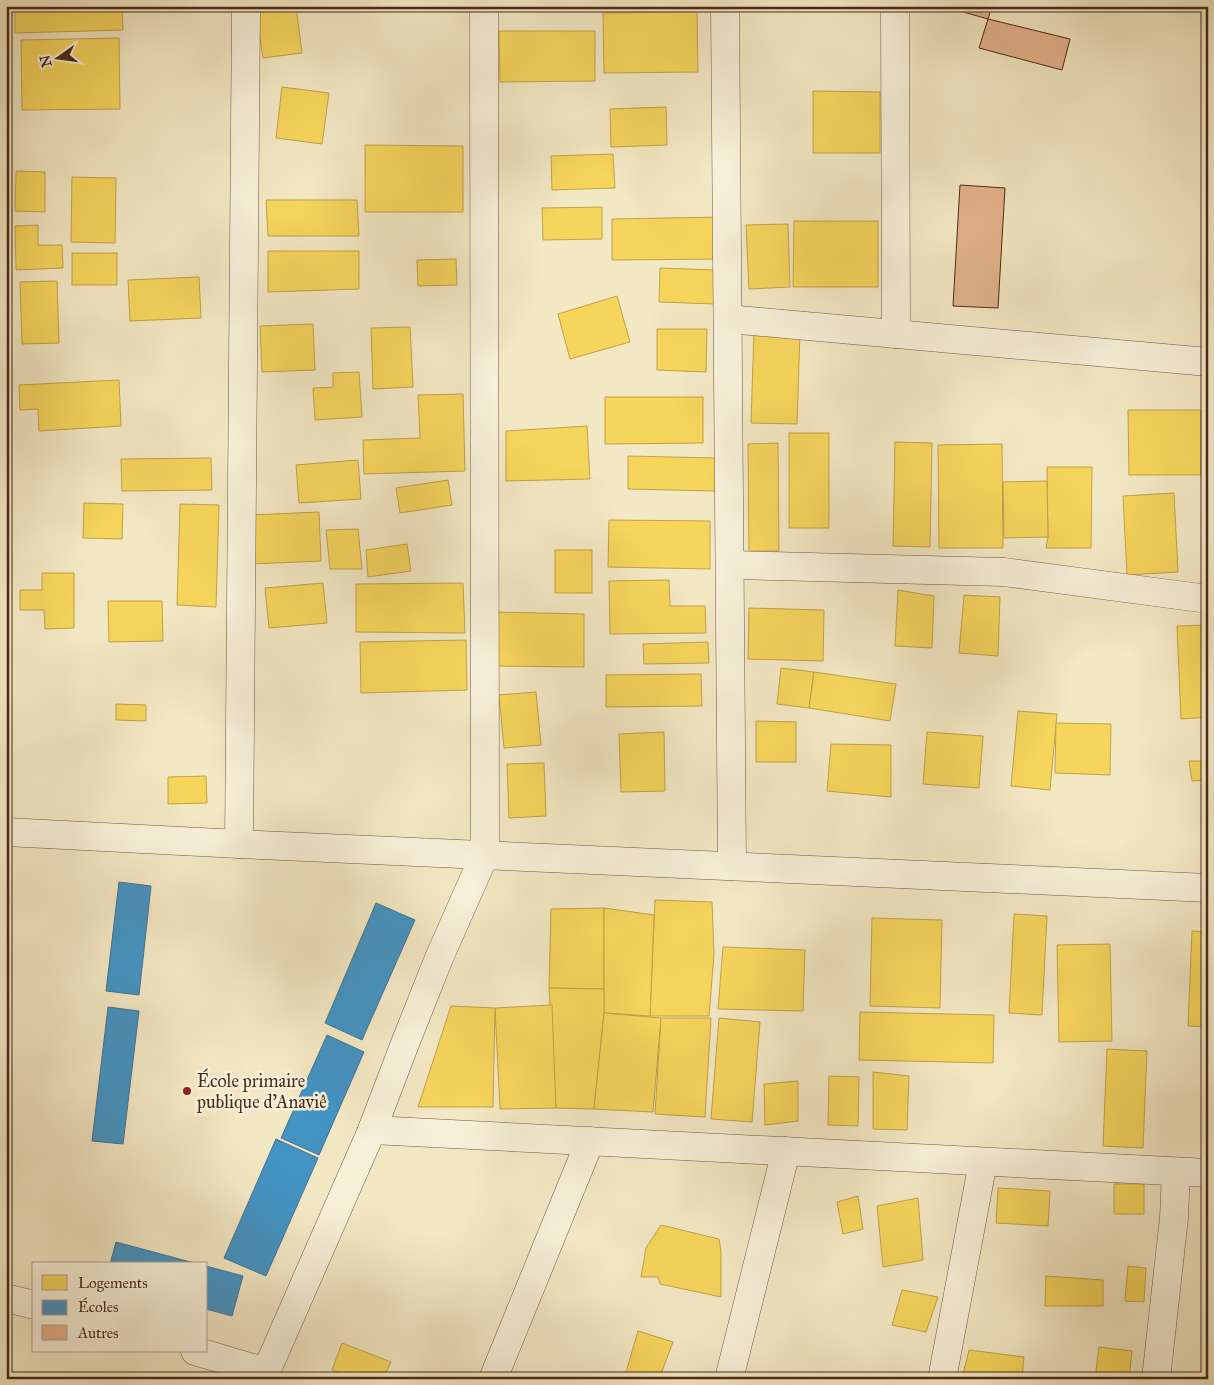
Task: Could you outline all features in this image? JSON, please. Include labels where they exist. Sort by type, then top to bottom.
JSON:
[{"type":"street","points":[[239,844],[246,6]]},
{"type":"street","points":[[198,1352],[265,1375],[372,1130],[439,958],[485,854],[484,6]]},
{"type":"street","points":[[725,6],[732,866]]},
{"type":"street","points":[[894,6],[896,334]]},
{"type":"street","points":[[728,319],[1208,362]]},
{"type":"street","points":[[730,565],[1004,572],[1208,599]]},
{"type":"street","points":[[6,832],[1208,888]]},
{"type":"street","points":[[372,1130],[1208,1173]]},
{"type":"street","points":[[493,1379],[590,1141]]},
{"type":"street","points":[[729,1379],[786,1152]]},
{"type":"street","points":[[942,1379],[983,1162]]},
{"type":"street","points":[[1156,1379],[1174,1218],[1176,1172]]},
{"type":"street","points":[[6,1298],[32,1304]]},
{"type":"building: Logements","points":[[15,6],[122,6],[123,30],[15,33]]},
{"type":"building: Logements","points":[[296,7],[302,53],[263,58],[256,13]]},
{"type":"building: Logements","points":[[697,12],[698,72],[604,73],[603,13]]},
{"type":"building: Logements","points":[[499,31],[595,31],[595,81],[500,82]]},
{"type":"building: Logements","points":[[119,38],[120,109],[22,110],[21,40]]},
{"type":"building: Logements","points":[[282,87],[329,93],[322,144],[276,138]]},
{"type":"building: Logements","points":[[813,91],[880,92],[880,153],[813,153]]},
{"type":"building: Logements","points":[[666,107],[667,145],[611,147],[610,109]]},
{"type":"building: Logements","points":[[365,145],[463,146],[463,212],[365,212]]},
{"type":"building: Logements","points":[[613,154],[615,188],[552,190],[551,156]]},
{"type":"building: Logements","points":[[16,171],[45,172],[45,212],[15,211]]},
{"type":"building: Logements","points":[[72,177],[116,178],[115,243],[71,242]]},
{"type":"building: Logements","points":[[266,200],[357,200],[359,236],[268,236]]},
{"type":"building: Logements","points":[[602,207],[602,239],[543,240],[542,208]]},
{"type":"building: Logements","points":[[721,217],[722,259],[612,260],[612,219]]},
{"type":"building: Logements","points":[[794,221],[878,221],[878,287],[793,287]]},
{"type":"building: Logements","points":[[788,224],[790,287],[749,289],[746,225]]},
{"type":"building: Logements","points":[[38,225],[38,245],[62,245],[63,268],[16,270],[15,226]]},
{"type":"building: Logements","points":[[268,251],[359,251],[359,289],[268,292]]},
{"type":"building: Logements","points":[[72,253],[117,253],[117,285],[72,285]]},
{"type":"building: Logements","points":[[456,259],[457,285],[418,286],[417,260]]},
{"type":"building: Logements","points":[[660,268],[715,270],[714,304],[659,302]]},
{"type":"building: Logements","points":[[199,277],[201,318],[130,321],[128,280]]},
{"type":"building: Logements","points":[[57,281],[59,343],[22,344],[20,282]]},
{"type":"building: Logements","points":[[617,296],[630,342],[570,359],[558,314]]},
{"type":"building: Logements","points":[[313,324],[315,370],[262,372],[260,326]]},
{"type":"building: Logements","points":[[410,327],[413,387],[373,389],[371,328]]},
{"type":"building: Logements","points":[[657,329],[707,329],[706,372],[657,370]]},
{"type":"building: Logements","points":[[754,331],[800,333],[797,424],[751,423]]},
{"type":"building: Logements","points":[[359,372],[362,417],[315,420],[313,388],[333,387],[333,373]]},
{"type":"building: Logements","points":[[119,380],[121,426],[39,431],[38,409],[20,410],[19,385]]},
{"type":"building: Logements","points":[[463,394],[465,471],[364,474],[363,440],[420,438],[418,395]]},
{"type":"building: Logements","points":[[605,397],[703,397],[703,443],[605,444]]},
{"type":"building: Logements","points":[[1128,410],[1201,410],[1201,475],[1129,475]]},
{"type":"building: Logements","points":[[587,426],[590,479],[506,481],[506,431]]},
{"type":"building: Logements","points":[[789,433],[829,433],[829,528],[789,528]]},
{"type":"building: Logements","points":[[895,442],[932,443],[930,547],[893,546]]},
{"type":"building: Logements","points":[[778,443],[779,551],[749,551],[748,444]]},
{"type":"building: Logements","points":[[1002,444],[1003,548],[939,548],[938,445]]},
{"type":"building: Logements","points":[[628,456],[716,458],[715,491],[628,489]]},
{"type":"building: Logements","points":[[211,458],[212,490],[122,491],[121,459]]},
{"type":"building: Logements","points":[[358,460],[361,499],[299,503],[296,465]]},
{"type":"building: Logements","points":[[1047,467],[1092,467],[1091,548],[1046,548],[1048,537]]},
{"type":"building: Logements","points":[[448,480],[452,505],[400,513],[396,488]]},
{"type":"building: Logements","points":[[1047,481],[1048,537],[1004,538],[1003,482]]},
{"type":"building: Logements","points":[[1174,493],[1178,572],[1127,575],[1123,496]]},
{"type":"building: Logements","points":[[84,503],[123,504],[122,539],[83,538]]},
{"type":"building: Logements","points":[[180,504],[219,505],[216,607],[177,605]]},
{"type":"building: Logements","points":[[319,512],[321,561],[252,564],[250,515]]},
{"type":"building: Logements","points":[[609,520],[710,521],[710,569],[608,567]]},
{"type":"building: Logements","points":[[358,529],[362,569],[330,569],[326,530]]},
{"type":"building: Logements","points":[[407,544],[411,571],[368,577],[366,550]]},
{"type":"building: Logements","points":[[555,550],[592,550],[592,593],[555,593]]},
{"type":"building: Logements","points":[[42,573],[74,573],[74,628],[45,629],[44,610],[20,610],[20,590],[42,590]]},
{"type":"building: Logements","points":[[669,580],[670,606],[705,606],[706,633],[610,634],[609,581]]},
{"type":"building: Logements","points":[[323,583],[327,623],[269,628],[265,588]]},
{"type":"building: Logements","points":[[463,583],[465,633],[356,632],[356,584]]},
{"type":"building: Logements","points":[[898,590],[934,596],[932,648],[895,646]]},
{"type":"building: Logements","points":[[964,595],[1000,597],[998,656],[959,653]]},
{"type":"building: Logements","points":[[108,601],[162,601],[163,641],[109,642]]},
{"type":"building: Logements","points":[[749,608],[824,610],[823,661],[748,659]]},
{"type":"building: Logements","points":[[495,612],[584,614],[584,667],[494,666]]},
{"type":"building: Logements","points":[[1208,625],[1208,717],[1181,719],[1177,626]]},
{"type":"building: Logements","points":[[466,640],[467,690],[361,693],[360,642]]},
{"type":"building: Logements","points":[[708,642],[709,663],[644,664],[643,644]]},
{"type":"building: Logements","points":[[781,668],[814,672],[809,708],[777,704]]},
{"type":"building: Logements","points":[[814,672],[896,684],[890,721],[809,708]]},
{"type":"building: Logements","points":[[701,674],[702,706],[606,707],[606,675]]},
{"type":"building: Logements","points":[[536,692],[541,745],[504,748],[499,695]]},
{"type":"building: Logements","points":[[116,704],[146,705],[146,721],[116,720]]},
{"type":"building: Logements","points":[[1018,711],[1057,714],[1050,790],[1011,786]]},
{"type":"building: Logements","points":[[756,721],[796,722],[796,762],[756,762]]},
{"type":"building: Logements","points":[[1056,723],[1111,724],[1110,775],[1055,773]]},
{"type":"building: Logements","points":[[664,732],[665,791],[621,792],[619,734]]},
{"type":"building: Logements","points":[[927,732],[983,736],[979,788],[923,784]]},
{"type":"building: Logements","points":[[831,744],[891,745],[891,797],[827,791]]},
{"type":"building: Logements","points":[[1189,761],[1208,761],[1208,780],[1192,781]]},
{"type":"building: Logements","points":[[544,763],[546,816],[509,818],[507,764]]},
{"type":"building: Logements","points":[[206,776],[207,803],[168,804],[168,777]]},
{"type":"building: Logements","points":[[655,900],[712,902],[714,954],[709,1016],[650,1016]]},
{"type":"building: Logements","points":[[604,908],[604,989],[549,988],[551,909]]},
{"type":"building: Logements","points":[[604,908],[654,915],[650,1016],[604,1013]]},
{"type":"building: Logements","points":[[1014,914],[1047,916],[1042,1015],[1009,1013]]},
{"type":"building: Logements","points":[[872,918],[942,920],[940,1008],[870,1006]]},
{"type":"building: Logements","points":[[1192,931],[1208,932],[1208,1027],[1188,1026]]},
{"type":"building: Logements","points":[[1110,944],[1112,1041],[1059,1042],[1057,945]]},
{"type":"building: Logements","points":[[723,947],[805,950],[803,1011],[718,1009]]},
{"type":"building: Logements","points":[[549,988],[604,989],[604,1013],[594,1109],[556,1108]]},
{"type":"building: Logements","points":[[552,1005],[556,1108],[500,1109],[495,1008]]},
{"type":"building: Logements","points":[[451,1006],[495,1008],[493,1107],[418,1107]]},
{"type":"building: Logements","points":[[860,1012],[994,1015],[993,1063],[859,1060]]},
{"type":"building: Logements","points":[[604,1013],[661,1018],[653,1112],[594,1109]]},
{"type":"building: Logements","points":[[661,1018],[711,1018],[705,1117],[655,1114]]},
{"type":"building: Logements","points":[[719,1018],[760,1022],[752,1122],[711,1119]]},
{"type":"building: Logements","points":[[1107,1049],[1147,1051],[1143,1148],[1103,1146]]},
{"type":"building: Logements","points":[[873,1072],[909,1076],[907,1130],[873,1129]]},
{"type":"building: Logements","points":[[829,1076],[859,1077],[858,1126],[828,1125]]},
{"type":"building: Logements","points":[[798,1081],[798,1121],[765,1125],[764,1084]]},
{"type":"building: Logements","points":[[1114,1184],[1144,1184],[1144,1214],[1114,1214]]},
{"type":"building: Logements","points":[[998,1188],[1050,1191],[1048,1226],[996,1223]]},
{"type":"building: Logements","points":[[858,1196],[863,1229],[843,1234],[837,1202]]},
{"type":"building: Logements","points":[[918,1198],[923,1260],[883,1267],[877,1206]]},
{"type":"building: Logements","points":[[661,1225],[719,1239],[721,1251],[721,1297],[660,1284],[658,1277],[641,1277],[646,1248]]},
{"type":"building: Logements","points":[[1128,1266],[1146,1268],[1144,1302],[1125,1301]]},
{"type":"building: Logements","points":[[1046,1276],[1103,1280],[1103,1306],[1045,1306]]},
{"type":"building: Logements","points":[[902,1290],[938,1297],[926,1332],[892,1325]]},
{"type":"building: Logements","points":[[638,1331],[673,1342],[659,1379],[624,1379]]},
{"type":"building: Logements","points":[[342,1343],[391,1362],[383,1379],[352,1379],[332,1370]]},
{"type":"building: Logements","points":[[1099,1347],[1132,1351],[1129,1379],[1095,1379]]},
{"type":"building: Logements","points":[[969,1350],[1024,1357],[1022,1379],[962,1379]]},
{"type":"building: Écoles","points":[[119,882],[151,886],[139,995],[106,991]]},
{"type":"building: Écoles","points":[[376,903],[415,920],[362,1040],[325,1023]]},
{"type":"building: Écoles","points":[[108,1007],[139,1011],[123,1144],[92,1141]]},
{"type":"building: Écoles","points":[[327,1035],[364,1052],[319,1155],[281,1138]]},
{"type":"building: Écoles","points":[[276,1139],[318,1158],[266,1276],[224,1258]]},
{"type":"building: Écoles","points":[[116,1242],[191,1262],[111,1262]]},
{"type":"building: Écoles","points":[[208,1267],[243,1276],[232,1316],[208,1310]]},
{"type":"building: Autres","points":[[942,6],[992,6],[988,19]]},
{"type":"building: Autres","points":[[988,19],[1070,39],[1062,70],[979,48]]},
{"type":"building: Autres","points":[[960,185],[1005,188],[998,308],[953,306]]},
{"type":"place","name":"École primaire publique d'Anaviê","points":[[187,1091]]}]
